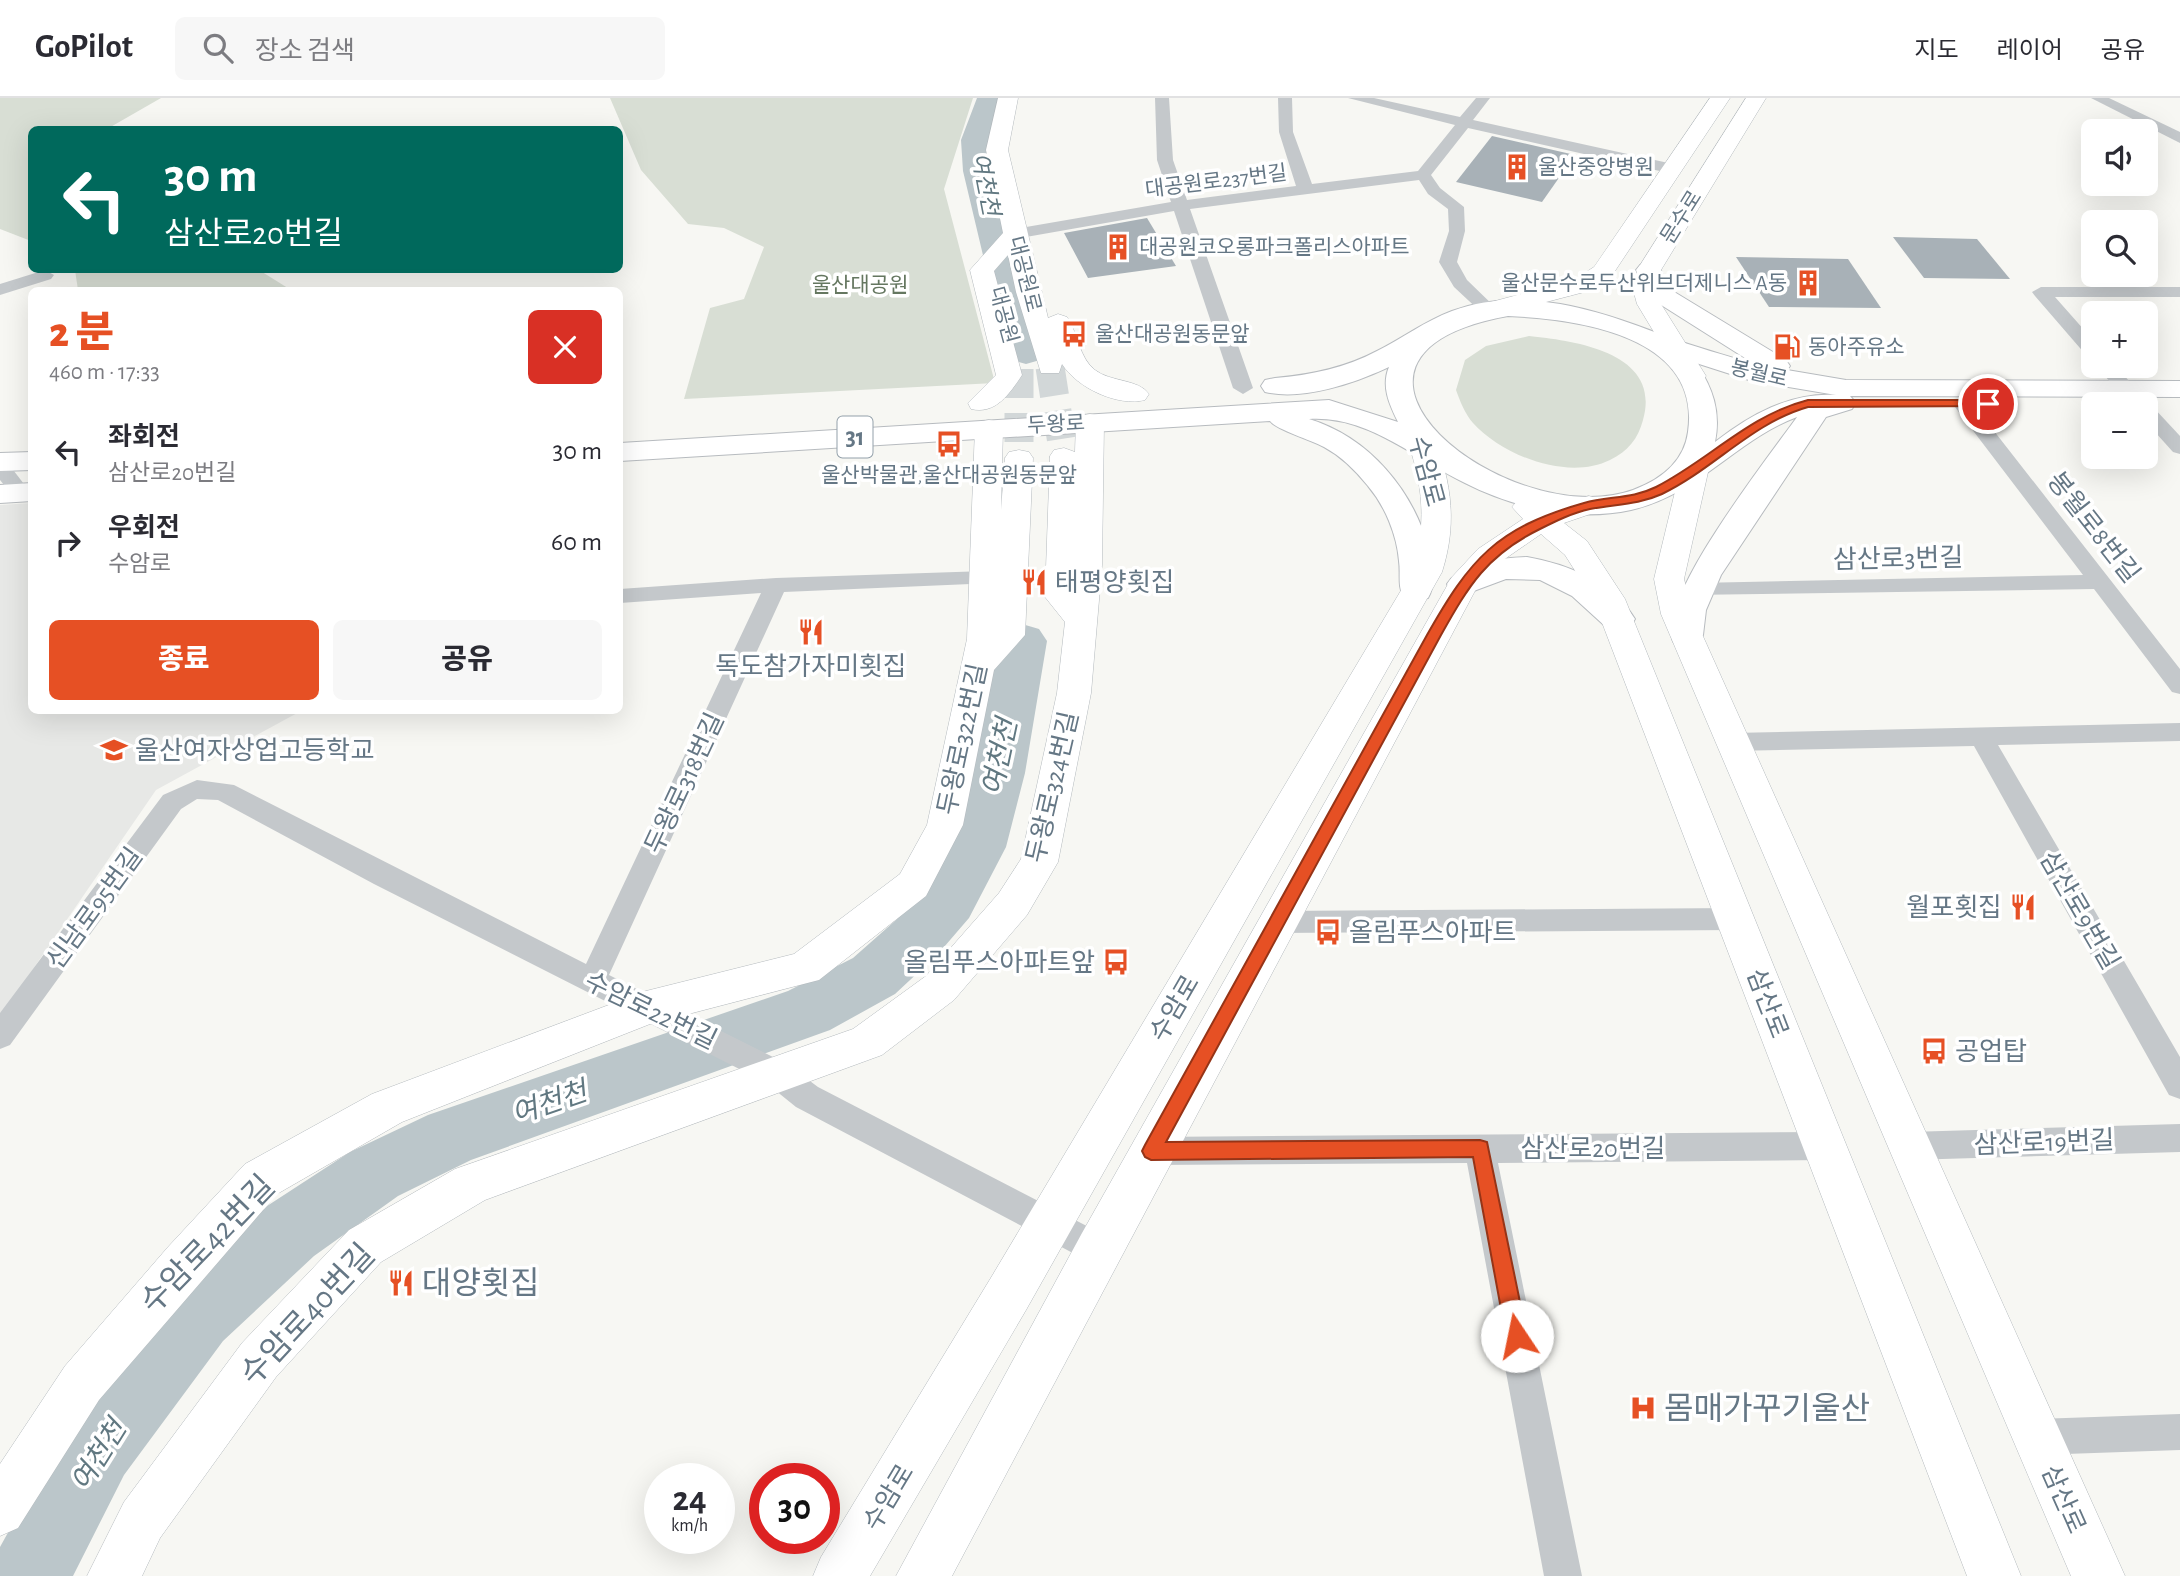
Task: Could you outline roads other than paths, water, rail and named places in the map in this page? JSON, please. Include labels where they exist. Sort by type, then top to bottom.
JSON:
[{"type":"main road","name":"대공원로","points":[[1008,98],[997,150],[1015,234]]},
{"type":"main road","name":"문수로","points":[[1489,310],[1547,296],[1594,279],[1613,259],[1720,98]]},
{"type":"main road","name":"문수로","points":[[1663,343],[1646,293],[1649,270],[1756,98]]},
{"type":"main road","points":[[1016,381],[982,270],[1015,234],[1034,255],[1063,368]]},
{"type":"main road","points":[[1649,270],[1658,290],[1667,298],[1824,394],[1816,411],[1696,590],[1686,635]]},
{"type":"main road","name":"봉월로","points":[[1232,397],[1337,379],[1384,359],[1455,319],[1489,310],[1531,309],[1577,315],[1824,394],[1917,396],[1962,404],[2081,405]]},
{"type":"main road","points":[[1420,338],[1400,364],[1397,380],[1399,396],[1420,436]]},
{"type":"main road","points":[[1663,343],[1693,376],[1703,406],[1697,460]]},
{"type":"main road","points":[[975,412],[1016,381],[1044,376],[1063,368],[1097,383],[1150,393]]},
{"type":"main road","points":[[2158,396],[2180,389]]},
{"type":"main road","points":[[1072,397],[1150,393]]},
{"type":"main road","name":"봉월로","points":[[1589,505],[1633,501],[1657,491],[1697,460],[1772,415],[1808,403],[1824,394]]},
{"type":"main road","points":[[1917,396],[2081,400]]},
{"type":"main road","points":[[1232,397],[1267,416],[1331,436],[1367,464],[1406,526],[1417,558],[1416,590]]},
{"type":"main road","name":"두왕로","points":[[623,452],[975,412],[1090,422],[1232,397],[1344,411],[1420,436],[1477,478],[1525,496],[1589,505]]},
{"type":"main road","points":[[2158,404],[2180,406]]},
{"type":"main road","points":[[623,427],[915,407]]},
{"type":"main road","name":"두왕로322번길","points":[[646,1008],[805,968],[913,885],[945,825],[978,666],[986,578],[975,412]]},
{"type":"main road","name":"수암로","points":[[841,1576],[1049,1224],[1416,590],[1434,554],[1440,519],[1435,482],[1420,436]]},
{"type":"main road","points":[[1063,456],[1071,609]]},
{"type":"main road","points":[[978,666],[1009,635],[1019,458]]},
{"type":"main road","name":"삼산로","points":[[1697,460],[1669,579],[1671,597],[2098,1576]]},
{"type":"main road","points":[[0,464],[28,461]]},
{"type":"main road","name":"삼산로","points":[[1477,478],[1546,520],[1590,565],[1618,619],[1994,1576]]},
{"type":"main road","name":"수암로","points":[[923,1576],[1151,1151],[1463,584],[1488,555],[1510,539],[1546,520],[1589,505]]},
{"type":"main road","points":[[1463,584],[1494,569],[1526,567],[1546,570],[1581,585],[1618,619]]},
{"type":"main road","name":"두왕로324번길","points":[[776,1073],[867,1042],[940,988],[1013,904],[1039,863],[1051,815],[1074,693],[1071,609]]},
{"type":"main road","name":"수암로42번길","points":[[0,1510],[82,1383],[184,1263],[261,1179],[387,1108],[646,1008]]},
{"type":"main road","name":"수암로40번길","points":[[114,1576],[142,1520],[259,1360],[365,1246],[471,1184],[776,1073]]},
{"type":"street","points":[[1162,98],[1165,160],[1182,205],[1232,397]]},
{"type":"street","points":[[1285,98],[1282,107],[1306,191]]},
{"type":"street","points":[[1355,98],[1673,169]]},
{"type":"street","points":[[1483,98],[1423,175],[1434,191],[1456,207],[1457,231],[1448,261],[1460,283],[1489,310]]},
{"type":"street","points":[[2098,98],[2177,135]]},
{"type":"street","name":"대공원로237번길","points":[[1015,234],[1182,205],[1423,175]]},
{"type":"street","points":[[0,290],[45,275]]},
{"type":"street","points":[[2081,337],[2041,292],[2180,292]]},
{"type":"street","points":[[2117,378],[2130,392]]},
{"type":"street","name":"봉월로8번길","points":[[1962,404],[2180,686]]},
{"type":"street","name":"두왕로324번길","points":[[1071,609],[1087,565],[1090,422]]},
{"type":"street","points":[[2158,423],[2180,448]]},
{"type":"street","points":[[0,464],[17,493]]},
{"type":"street","points":[[623,596],[776,585],[986,578]]},
{"type":"street","name":"삼산로3번길","points":[[1696,590],[2101,582]]},
{"type":"street","name":"두왕로318번길","points":[[592,981],[776,585]]},
{"type":"street","points":[[1732,742],[2180,732]]},
{"type":"street","name":"삼산로9번길","points":[[1980,735],[2180,1085]]},
{"type":"street","name":"수암로22번길","points":[[197,789],[211,788],[225,792],[776,1073],[807,1097],[1098,1249]]},
{"type":"street","name":"신남로95번길","points":[[0,1037],[172,802],[197,789]]},
{"type":"street","points":[[1277,922],[1735,919]]},
{"type":"street","name":"삼산로19번길","points":[[1909,1146],[2180,1138]]},
{"type":"street","name":"삼산로20번길","points":[[1151,1151],[1824,1146]]},
{"type":"street","points":[[1480,1149],[1563,1576]]},
{"type":"street","points":[[2037,1437],[2180,1432]]},
{"type":"waterway","name":"여천천","points":[[992,98],[977,140],[980,171],[1026,352]]},
{"type":"waterway","name":"여천천","points":[[29,1576],[97,1448],[197,1315],[289,1232],[374,1174],[451,1137],[808,1011],[874,976],[917,937],[948,901],[978,847],[998,773],[1022,641]]},
{"type":"tunnel","points":[[1050,367],[1064,456]]},
{"type":"tunnel","points":[[1019,369],[1019,458]]},
{"type":"place","name":"울산중앙병원","points":[[1517,167]]},
{"type":"place","name":"대공원코오롱파크폴리스아파트","points":[[1118,247]]},
{"type":"place","name":"울산문수로두산위브더제니스 A동","points":[[1808,283]]},
{"type":"place","name":"울산대공원동문앞","points":[[1074,334]]},
{"type":"place","name":"동아주유소","points":[[1787,347]]},
{"type":"place","name":"울산박물관,울산대공원동문앞","points":[[949,444]]},
{"type":"place","name":"태평양횟집","points":[[1034,582]]},
{"type":"place","name":"독도참가자미횟집","points":[[811,632]]},
{"type":"place","name":"울산여자상업고등학교","points":[[114,750]]},
{"type":"place","name":"월포횟집","points":[[2023,907]]},
{"type":"place","name":"올림푸스아파트","points":[[1328,932]]},
{"type":"place","name":"올림푸스아파트앞","points":[[1116,962]]},
{"type":"place","name":"공업탑","points":[[1934,1051]]},
{"type":"place","name":"대양횟집","points":[[401,1283]]},
{"type":"place","name":"몸매가꾸기울산","points":[[1643,1408]]},
{"type":"park label","name":"울산대공원","points":[[860,285]]}]
